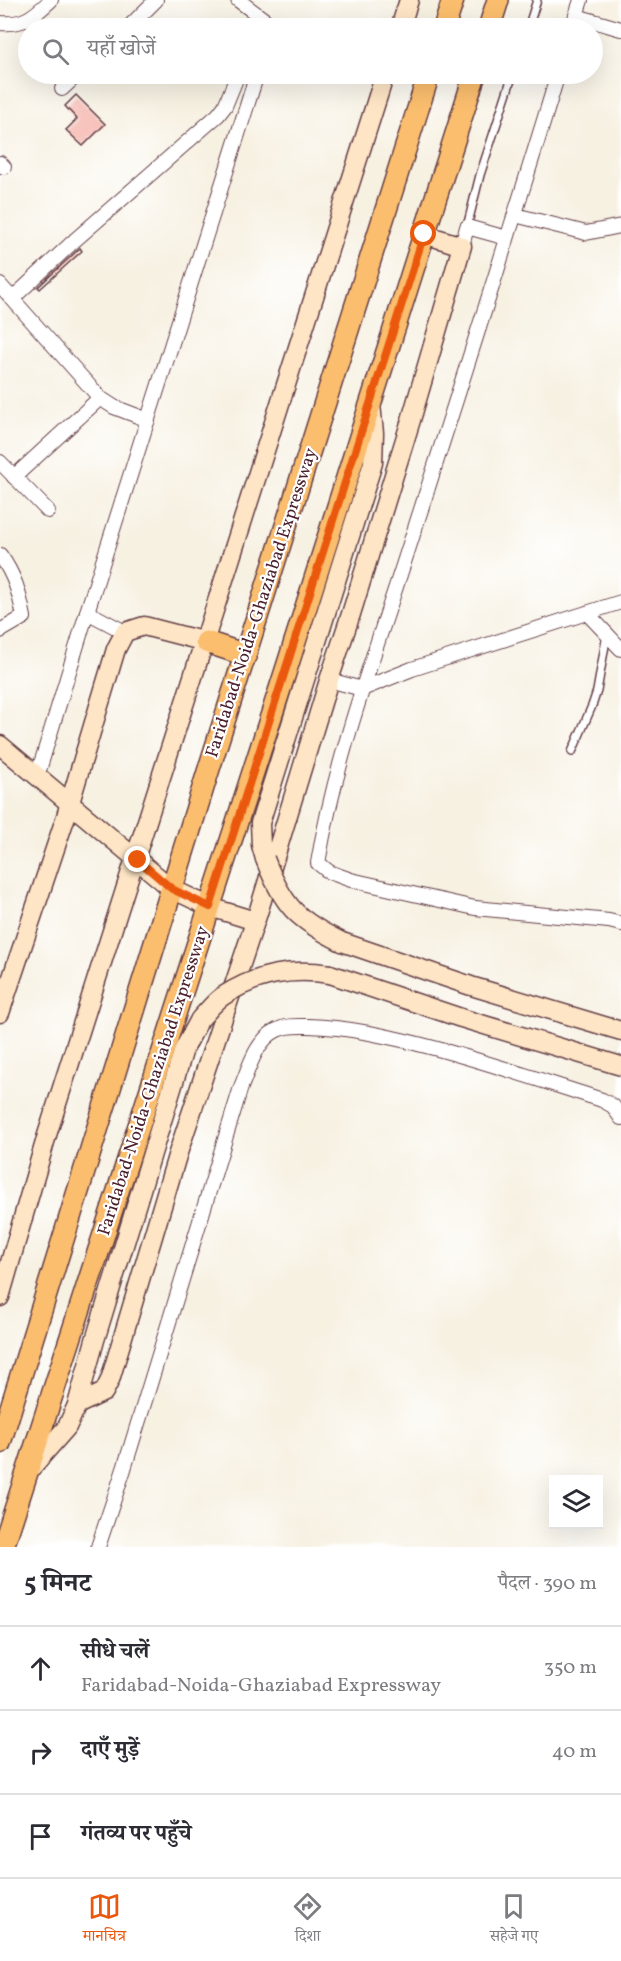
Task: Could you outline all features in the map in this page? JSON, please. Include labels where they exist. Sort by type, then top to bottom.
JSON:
[{"type":"main road","points":[[447,18],[453,0]]},
{"type":"main road","points":[[479,18],[481,0]]},
{"type":"main road","points":[[492,18],[498,0]]},
{"type":"main road","name":"Faridabad-Noida-Ghaziabad Expressway","points":[[0,1443],[426,84]]},
{"type":"main road","name":"Faridabad-Noida-Ghaziabad Expressway","points":[[3,1547],[210,907],[471,84]]},
{"type":"main road","points":[[206,642],[246,655]]},
{"type":"street","points":[[31,18],[51,0]]},
{"type":"street","points":[[138,18],[156,0]]},
{"type":"street","points":[[238,0],[262,18]]},
{"type":"street","points":[[403,18],[409,0]]},
{"type":"street","points":[[575,18],[581,0]]},
{"type":"street","points":[[0,23],[18,22]]},
{"type":"street","points":[[603,26],[621,29]]},
{"type":"street","points":[[62,89],[67,84]]},
{"type":"street","points":[[13,298],[75,240],[218,115],[225,106],[234,84]]},
{"type":"street","points":[[37,777],[254,84]]},
{"type":"street","points":[[0,1297],[47,1135],[206,642],[382,84]]},
{"type":"street","points":[[555,84],[515,215],[362,688],[324,828],[318,863],[329,872],[351,880],[475,908],[621,924]]},
{"type":"street","points":[[515,215],[586,232],[621,226]]},
{"type":"street","points":[[77,1405],[104,1392],[110,1380],[177,1156],[255,921],[267,866],[408,432],[467,227],[507,238]]},
{"type":"street","points":[[424,234],[462,246]]},
{"type":"street","points":[[0,285],[100,398],[114,407],[148,420]]},
{"type":"street","points":[[14,477],[100,398]]},
{"type":"street","points":[[371,402],[374,434],[373,463],[260,823],[261,845],[267,866],[292,910],[314,928],[342,942],[471,986],[621,1031]]},
{"type":"street","points":[[0,462],[48,511]]},
{"type":"street","points":[[0,555],[5,572],[18,586],[24,617],[0,631]]},
{"type":"street","points":[[329,680],[362,688],[412,669],[621,602]]},
{"type":"street","points":[[87,612],[125,632]]},
{"type":"street","points":[[587,613],[621,649]]},
{"type":"street","points":[[0,1013],[70,804],[116,649],[125,632],[144,626],[206,642]]},
{"type":"street","points":[[0,745],[172,889],[210,907],[255,921]]},
{"type":"street","points":[[29,1470],[67,1427],[77,1405],[184,1049],[200,1019],[221,997],[253,981],[276,973],[307,970],[330,974],[461,1018],[621,1066]]},
{"type":"street","points":[[98,1547],[242,1087],[254,1054],[267,1037],[276,1030],[289,1026],[329,1026],[390,1036],[458,1054],[602,1100],[613,1106],[621,1118]]},
{"type":"lane","points":[[531,18],[537,0]]},
{"type":"lane","points":[[467,227],[480,175],[510,84]]},
{"type":"lane","points":[[572,752],[595,699],[607,634]]},
{"type":"building","points":[[76,95],[105,124],[83,146],[66,130],[77,119],[65,106]]},
{"type":"building","points":[[80,248],[82,251],[40,289],[38,287]]},
{"type":"route","points":[[138,860],[172,889],[210,907],[424,234]]}]
